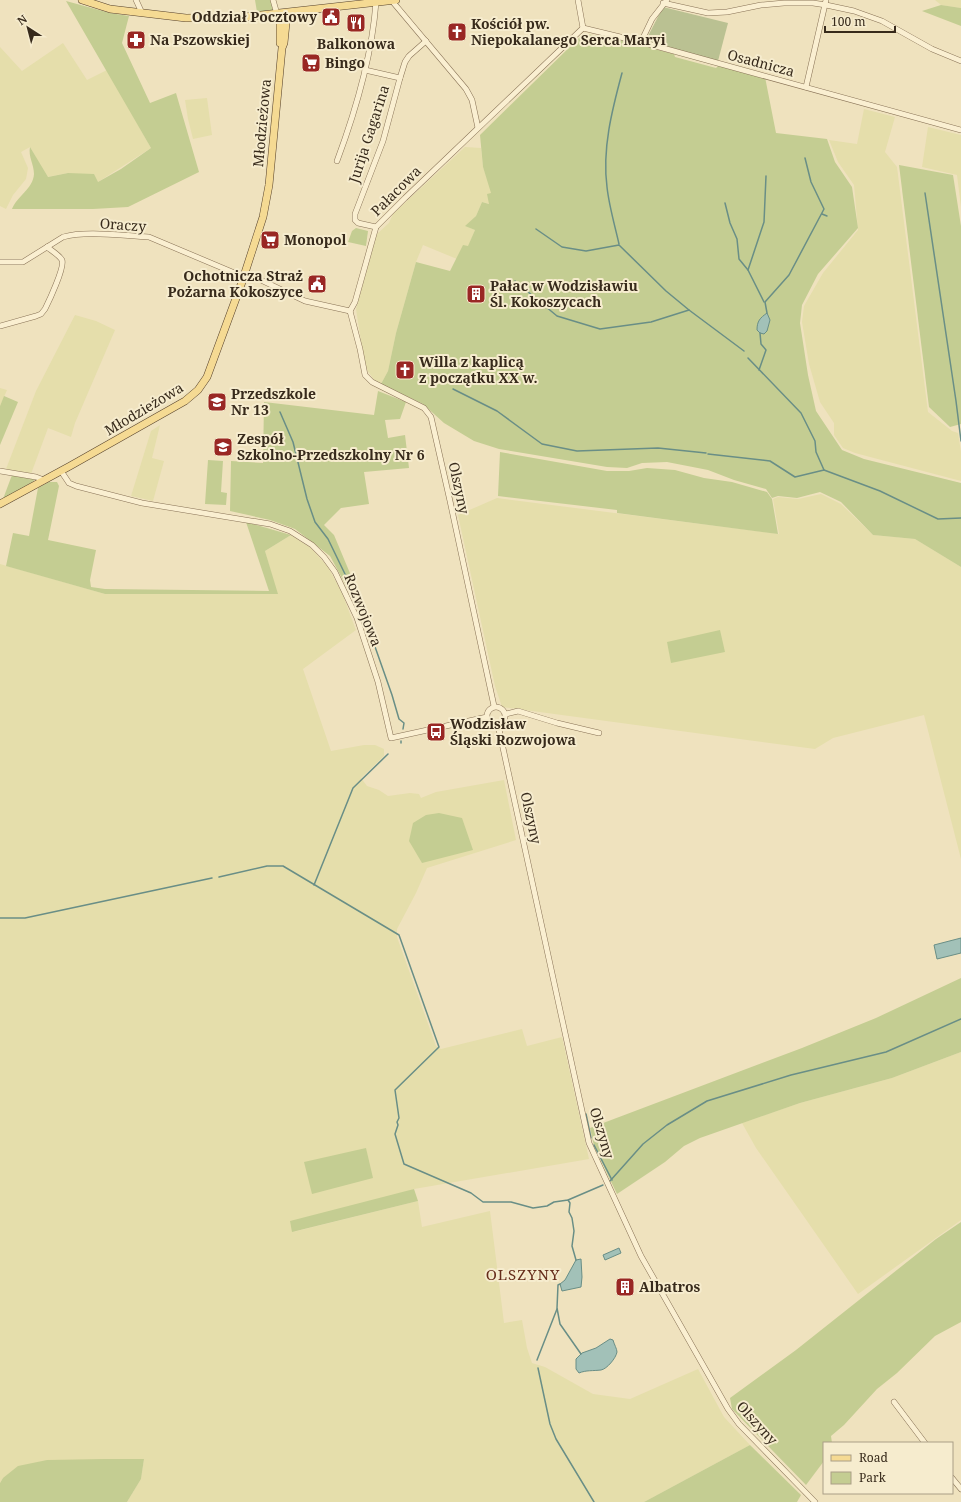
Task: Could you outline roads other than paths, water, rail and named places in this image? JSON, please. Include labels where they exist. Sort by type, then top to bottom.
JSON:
[{"type":"main road","points":[[82,0],[110,9],[186,18],[244,17],[396,0]]},
{"type":"main road","name":"Młodzieżowa","points":[[0,504],[61,472],[175,407],[193,395],[207,377],[245,275],[264,217],[269,185],[282,48],[284,43],[282,13]]},
{"type":"street","points":[[136,0],[142,13]]},
{"type":"street","points":[[273,0],[282,13]]},
{"type":"street","points":[[392,0],[466,89],[472,100],[478,128]]},
{"type":"street","points":[[578,0],[583,28]]},
{"type":"street","points":[[338,161],[350,127],[365,70],[374,27],[374,2]]},
{"type":"street","points":[[641,42],[652,19],[665,2],[708,13],[727,12],[761,5],[826,2],[882,21],[932,49],[961,61]]},
{"type":"street","points":[[806,87],[826,2]]},
{"type":"street","name":"Osadnicza","points":[[583,28],[641,42],[961,130]]},
{"type":"street","name":"Pałacowa","points":[[350,311],[355,302],[376,227],[583,28]]},
{"type":"street","name":"Jurija Gagarina","points":[[376,227],[358,223],[355,220],[355,214],[383,141],[405,62],[409,56],[426,41]]},
{"type":"street","points":[[365,70],[400,78]]},
{"type":"street","name":"Oraczy","points":[[0,262],[23,262],[63,238],[81,234],[149,237],[245,275],[305,301],[350,311]]},
{"type":"street","points":[[0,326],[36,316],[41,314],[45,309],[60,274],[62,263],[62,259],[47,247]]},
{"type":"street","name":"Olszyny","points":[[350,311],[365,375],[372,382],[424,408],[431,417],[494,706]]},
{"type":"street","points":[[0,471],[36,477],[44,480]]},
{"type":"street","name":"Rozwojowa","points":[[61,472],[69,483],[76,486],[142,503],[270,524],[290,531],[312,545],[324,557],[335,572],[356,618],[378,682],[391,738],[487,717]]},
{"type":"street","points":[[494,706],[502,708],[506,714],[505,719],[498,725],[491,723],[487,717],[489,710],[494,706]]},
{"type":"street","points":[[506,714],[518,711],[557,723],[599,733]]},
{"type":"street","name":"Olszyny","points":[[498,725],[589,1143],[640,1256],[728,1410],[739,1424],[815,1502]]},
{"type":"street","points":[[894,1402],[925,1442]]},
{"type":"street","points":[[953,1479],[961,1489]]},
{"type":"water","points":[[767,313],[770,320],[767,331],[764,334],[757,330],[757,327],[759,320]]},
{"type":"water","points":[[961,938],[961,953],[937,959],[934,945]]},
{"type":"water","points":[[619,1248],[621,1253],[605,1260],[603,1255]]},
{"type":"water","points":[[581,1259],[581,1287],[562,1291],[560,1284],[565,1280],[576,1260]]},
{"type":"water","points":[[610,1339],[613,1340],[617,1349],[615,1357],[611,1363],[606,1368],[601,1370],[579,1373],[576,1369],[576,1359],[582,1353],[596,1348]]},
{"type":"waterway","points":[[619,244],[608,194],[606,158],[609,130],[622,73]]},
{"type":"waterway","points":[[767,313],[765,302],[789,275],[824,209],[811,182],[805,158]]},
{"type":"waterway","points":[[764,302],[748,270],[764,222],[766,176]]},
{"type":"waterway","points":[[925,193],[961,441]]},
{"type":"waterway","points":[[725,203],[730,223],[737,239],[739,259],[748,270]]},
{"type":"waterway","points":[[822,214],[827,216]]},
{"type":"waterway","points":[[536,229],[562,247],[586,251],[619,245],[666,291],[689,310]]},
{"type":"waterway","points":[[515,281],[557,316],[600,329],[651,322],[689,310],[744,351]]},
{"type":"waterway","points":[[759,370],[766,350],[761,344],[760,333]]},
{"type":"waterway","points":[[748,358],[801,413],[815,441],[816,452],[824,470]]},
{"type":"waterway","points":[[453,389],[497,411],[542,444],[577,451],[658,448],[706,453]]},
{"type":"waterway","points":[[280,412],[293,442],[307,499],[315,522],[328,539],[361,607],[399,719],[404,723],[403,729]]},
{"type":"waterway","points":[[708,454],[770,461],[795,477],[824,470],[880,491],[938,519],[961,518]]},
{"type":"waterway","points":[[314,885],[353,788],[388,754]]},
{"type":"waterway","points":[[219,877],[267,866],[283,866],[399,935],[439,1047],[395,1090],[399,1118],[395,1134],[404,1164],[471,1193],[483,1202],[511,1202],[533,1208],[568,1200],[603,1185]]},
{"type":"waterway","points":[[0,918],[25,918],[212,878]]},
{"type":"waterway","points":[[610,1181],[643,1144],[667,1125],[707,1101],[791,1075],[886,1052],[961,1019]]},
{"type":"waterway","points":[[586,1114],[591,1138]]},
{"type":"waterway","points":[[594,1145],[612,1180]]},
{"type":"waterway","points":[[568,1200],[570,1203],[569,1212],[572,1218],[574,1231],[572,1246],[576,1260]]},
{"type":"waterway","points":[[560,1284],[558,1285],[557,1308],[560,1324],[581,1354]]},
{"type":"waterway","points":[[537,1360],[557,1309]]},
{"type":"waterway","points":[[538,1368],[550,1424],[556,1439],[594,1502]]},
{"type":"place","name":"Oddział Pocztowy","points":[[331,17]]},
{"type":"place","name":"Balkonowa","points":[[356,23]]},
{"type":"place","name":"Kościół pw. Niepokalanego Serca Maryi","points":[[457,32]]},
{"type":"place","name":"Na Pszowskiej","points":[[136,40]]},
{"type":"place","name":"Bingo","points":[[311,63]]},
{"type":"place","name":"Monopol","points":[[270,240]]},
{"type":"place","name":"Ochotnicza Straż Pożarna Kokoszyce","points":[[317,284]]},
{"type":"place","name":"Pałac w Wodzisławiu Śl. Kokoszycach","points":[[476,294]]},
{"type":"place","name":"Willa z kaplicą z początku XX w.","points":[[405,370]]},
{"type":"place","name":"Przedszkole Nr 13","points":[[217,402]]},
{"type":"place","name":"Zespół Szkolno-Przedszkolny Nr 6","points":[[223,447]]},
{"type":"place","name":"Wodzisław Śląski Rozwojowa","points":[[436,732]]},
{"type":"place","name":"Albatros","points":[[625,1287]]},
{"type":"district","name":"OLSZYNY","points":[[523,1275]]}]
